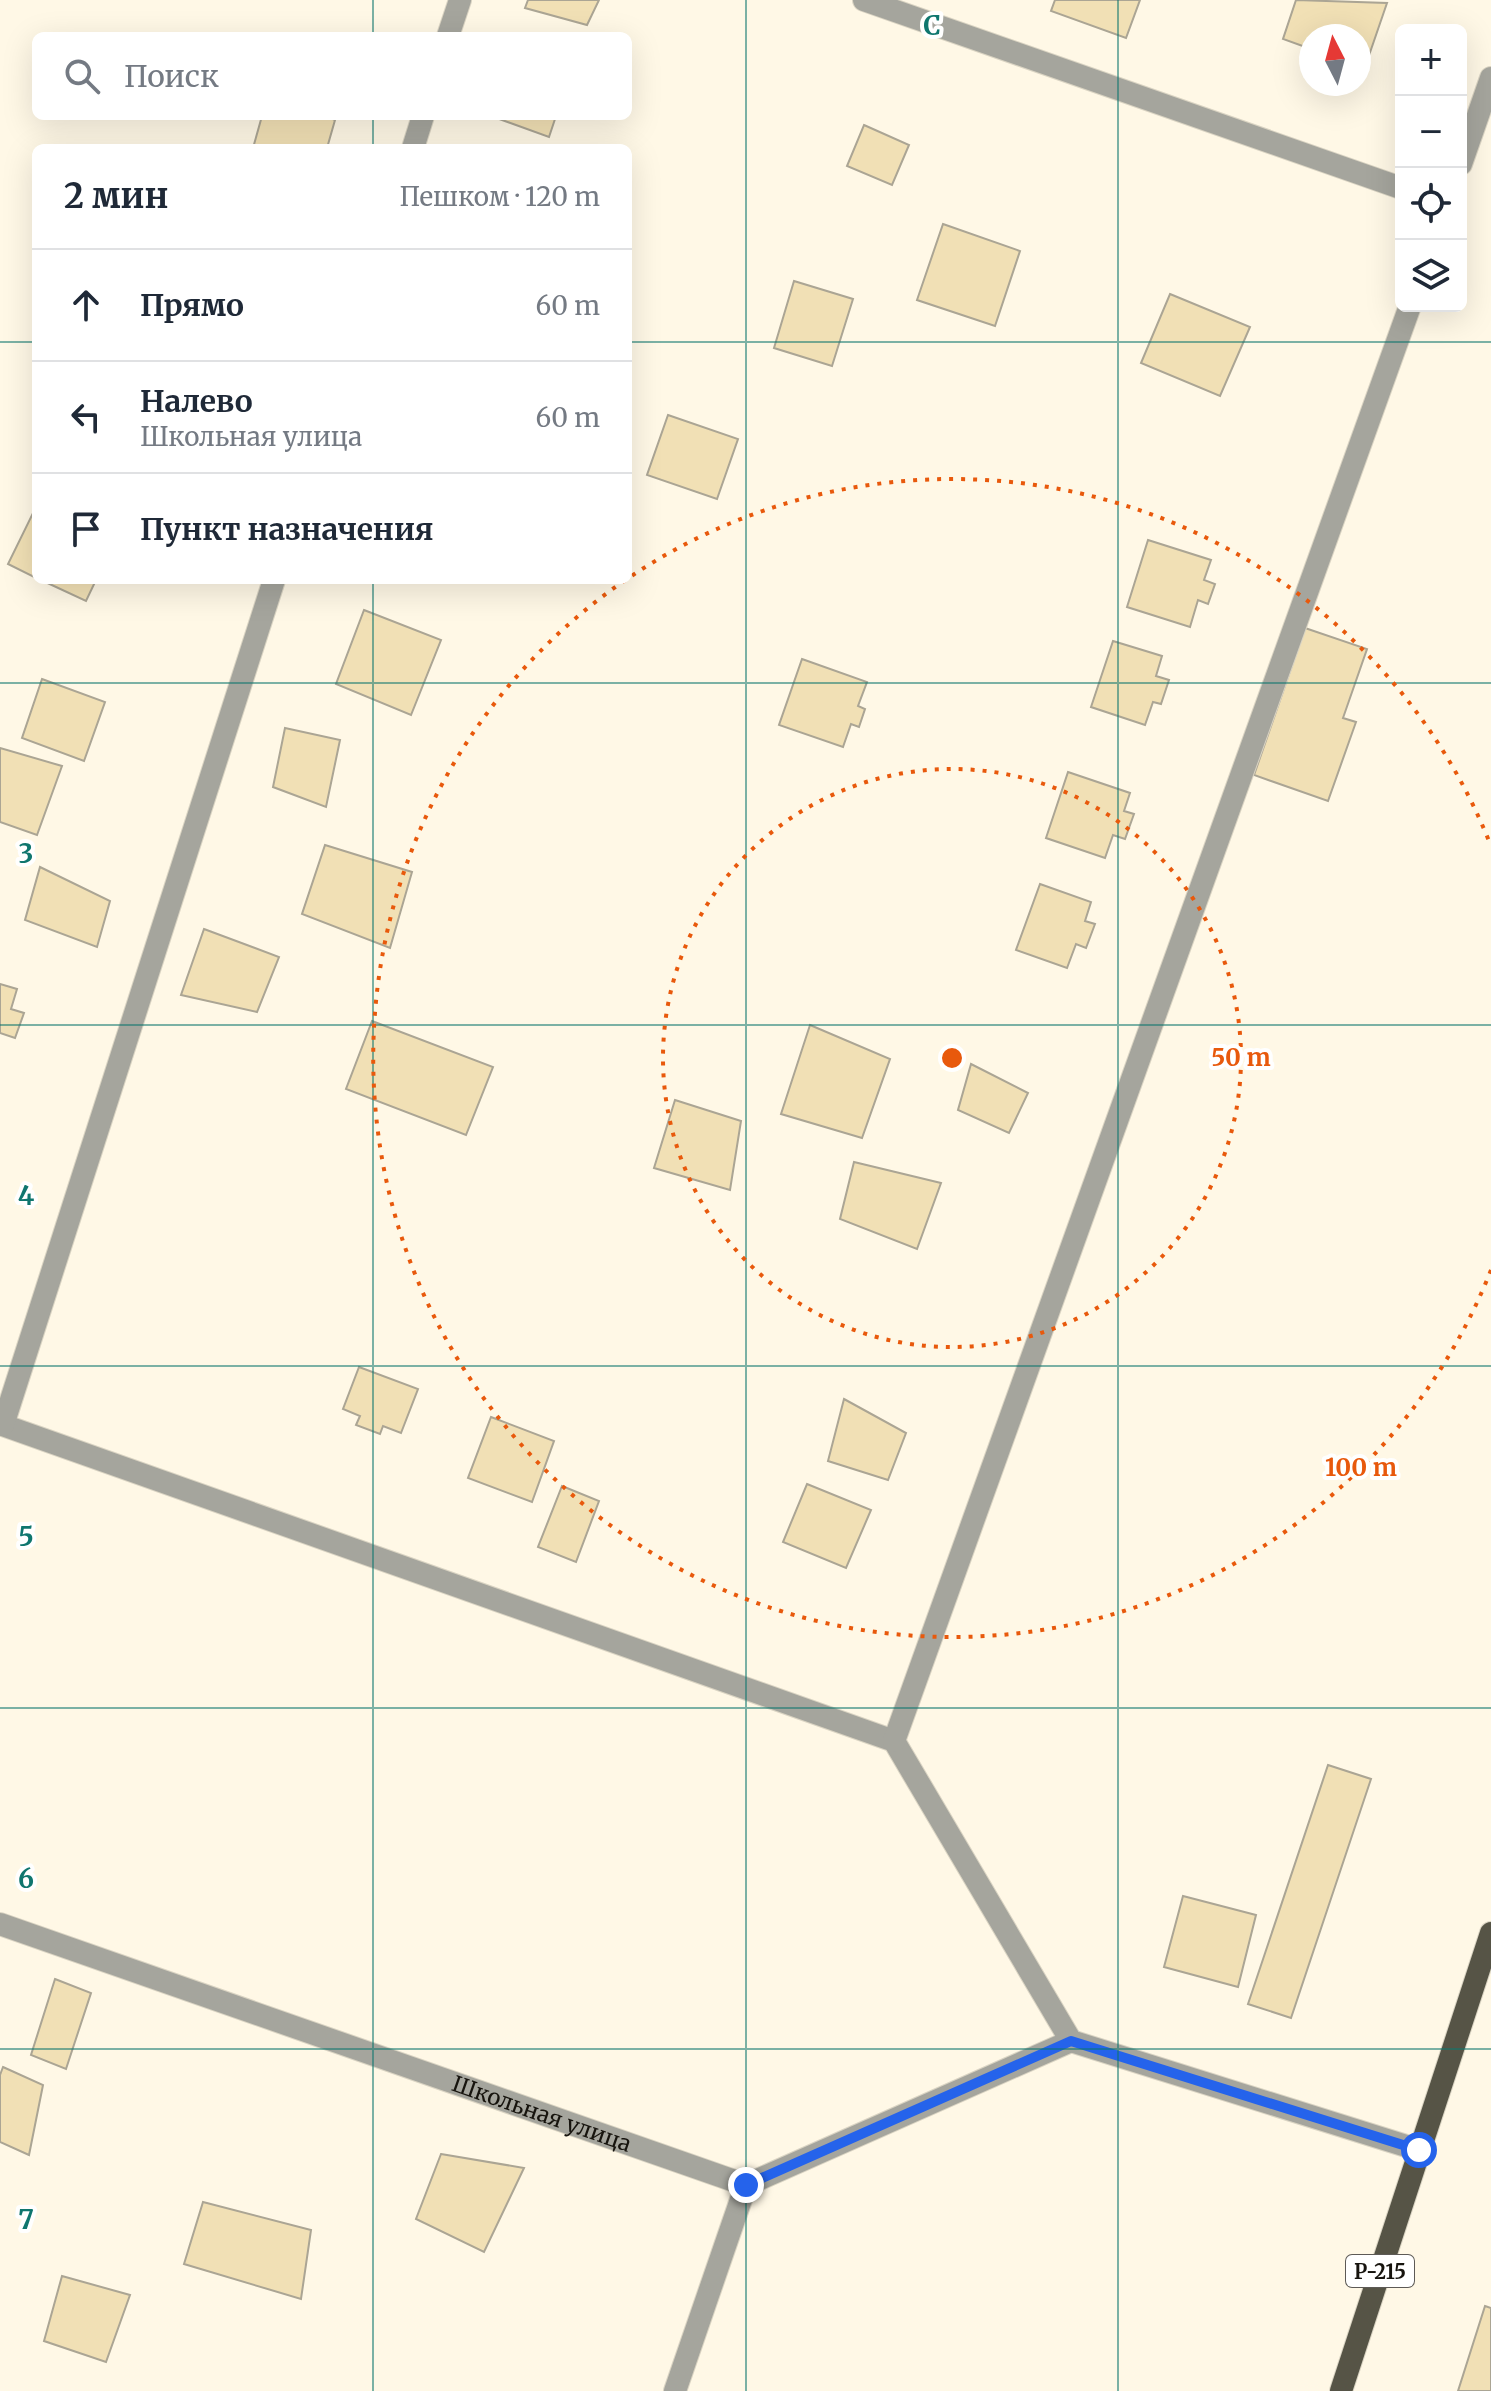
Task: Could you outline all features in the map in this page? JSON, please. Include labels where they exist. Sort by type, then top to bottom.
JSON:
[{"type":"highway","name":"P-215","points":[[1343,2391],[1491,1933]]},
{"type":"highway","name":"P-215","points":[[1343,2391],[1491,1953]]},
{"type":"street","points":[[449,32],[460,0]]},
{"type":"street","points":[[864,0],[1395,186]]},
{"type":"street","points":[[1467,147],[1491,78]]},
{"type":"street","points":[[414,144],[422,120]]},
{"type":"street","points":[[894,1741],[1408,312]]},
{"type":"street","points":[[273,584],[1,1425],[894,1741],[1071,2041]]},
{"type":"street","name":"Школьная улица","points":[[0,1924],[746,2185]]},
{"type":"street","points":[[675,2391],[746,2185],[1071,2041],[1419,2150]]},
{"type":"building","points":[[528,0],[599,0],[587,25],[525,8]]},
{"type":"building","points":[[1055,0],[1140,0],[1126,38],[1051,11]]},
{"type":"building","points":[[1296,0],[1387,3],[1371,50],[1371,24],[1299,24],[1299,45],[1283,39]]},
{"type":"building","points":[[261,120],[335,120],[328,144],[254,144]]},
{"type":"building","points":[[502,120],[555,120],[549,137]]},
{"type":"building","points":[[864,125],[909,145],[892,185],[847,166]]},
{"type":"building","points":[[943,224],[1020,251],[995,326],[917,300]]},
{"type":"building","points":[[794,281],[853,299],[832,366],[774,348]]},
{"type":"building","points":[[1170,294],[1250,327],[1220,396],[1141,363]]},
{"type":"building","points":[[668,415],[738,439],[717,499],[647,475]]},
{"type":"building","points":[[32,515],[32,576],[8,564]]},
{"type":"building","points":[[1148,540],[1211,560],[1204,580],[1215,584],[1208,604],[1198,600],[1190,627],[1127,607]]},
{"type":"building","points":[[50,584],[94,584],[86,601]]},
{"type":"building","points":[[364,610],[441,640],[411,715],[336,684]]},
{"type":"building","points":[[1305,628],[1367,649],[1343,718],[1356,722],[1328,801],[1254,775]]},
{"type":"building","points":[[1113,641],[1162,656],[1156,676],[1169,680],[1161,704],[1153,702],[1145,725],[1091,707]]},
{"type":"building","points":[[802,659],[867,682],[858,706],[865,709],[859,727],[851,724],[843,747],[779,725]]},
{"type":"building","points":[[42,679],[105,702],[84,761],[22,738]]},
{"type":"building","points":[[285,728],[340,740],[326,807],[273,787]]},
{"type":"building","points":[[0,748],[62,766],[37,835],[0,822]]},
{"type":"building","points":[[1068,772],[1130,793],[1124,811],[1134,814],[1125,839],[1113,835],[1105,858],[1046,838]]},
{"type":"building","points":[[325,845],[412,872],[390,948],[302,914]]},
{"type":"building","points":[[40,867],[110,901],[97,947],[25,920]]},
{"type":"building","points":[[1040,884],[1091,902],[1085,921],[1095,924],[1086,948],[1076,944],[1067,968],[1016,950]]},
{"type":"building","points":[[204,929],[279,957],[257,1012],[181,995]]},
{"type":"building","points":[[0,984],[17,989],[11,1009],[24,1013],[15,1038],[0,1033]]},
{"type":"building","points":[[372,1021],[493,1067],[466,1135],[346,1089]]},
{"type":"building","points":[[810,1025],[890,1059],[862,1138],[781,1114]]},
{"type":"building","points":[[971,1064],[1028,1093],[1009,1133],[958,1110]]},
{"type":"building","points":[[675,1100],[741,1121],[730,1190],[654,1168]]},
{"type":"building","points":[[854,1162],[941,1183],[917,1249],[840,1219]]},
{"type":"building","points":[[359,1367],[418,1389],[401,1433],[383,1426],[380,1434],[356,1425],[360,1416],[343,1409]]},
{"type":"building","points":[[844,1399],[906,1433],[888,1480],[828,1461]]},
{"type":"building","points":[[491,1417],[554,1441],[532,1502],[468,1478]]},
{"type":"building","points":[[807,1484],[871,1510],[846,1568],[783,1542]]},
{"type":"building","points":[[562,1486],[599,1501],[576,1562],[538,1547]]},
{"type":"building","points":[[1328,1765],[1371,1779],[1291,2018],[1248,2004]]},
{"type":"building","points":[[1183,1896],[1256,1915],[1238,1987],[1164,1967]]},
{"type":"building","points":[[55,1979],[91,1993],[66,2069],[31,2055]]},
{"type":"building","points":[[3,2067],[43,2085],[29,2155],[0,2142],[0,2075]]},
{"type":"building","points":[[441,2154],[524,2168],[484,2252],[416,2219]]},
{"type":"building","points":[[203,2202],[311,2230],[301,2299],[184,2264]]},
{"type":"building","points":[[62,2276],[130,2295],[106,2362],[44,2341]]},
{"type":"building","points":[[1485,2306],[1491,2308],[1491,2391],[1458,2391]]},
{"type":"route","points":[[746,2185],[1071,2041],[1419,2150]]}]
